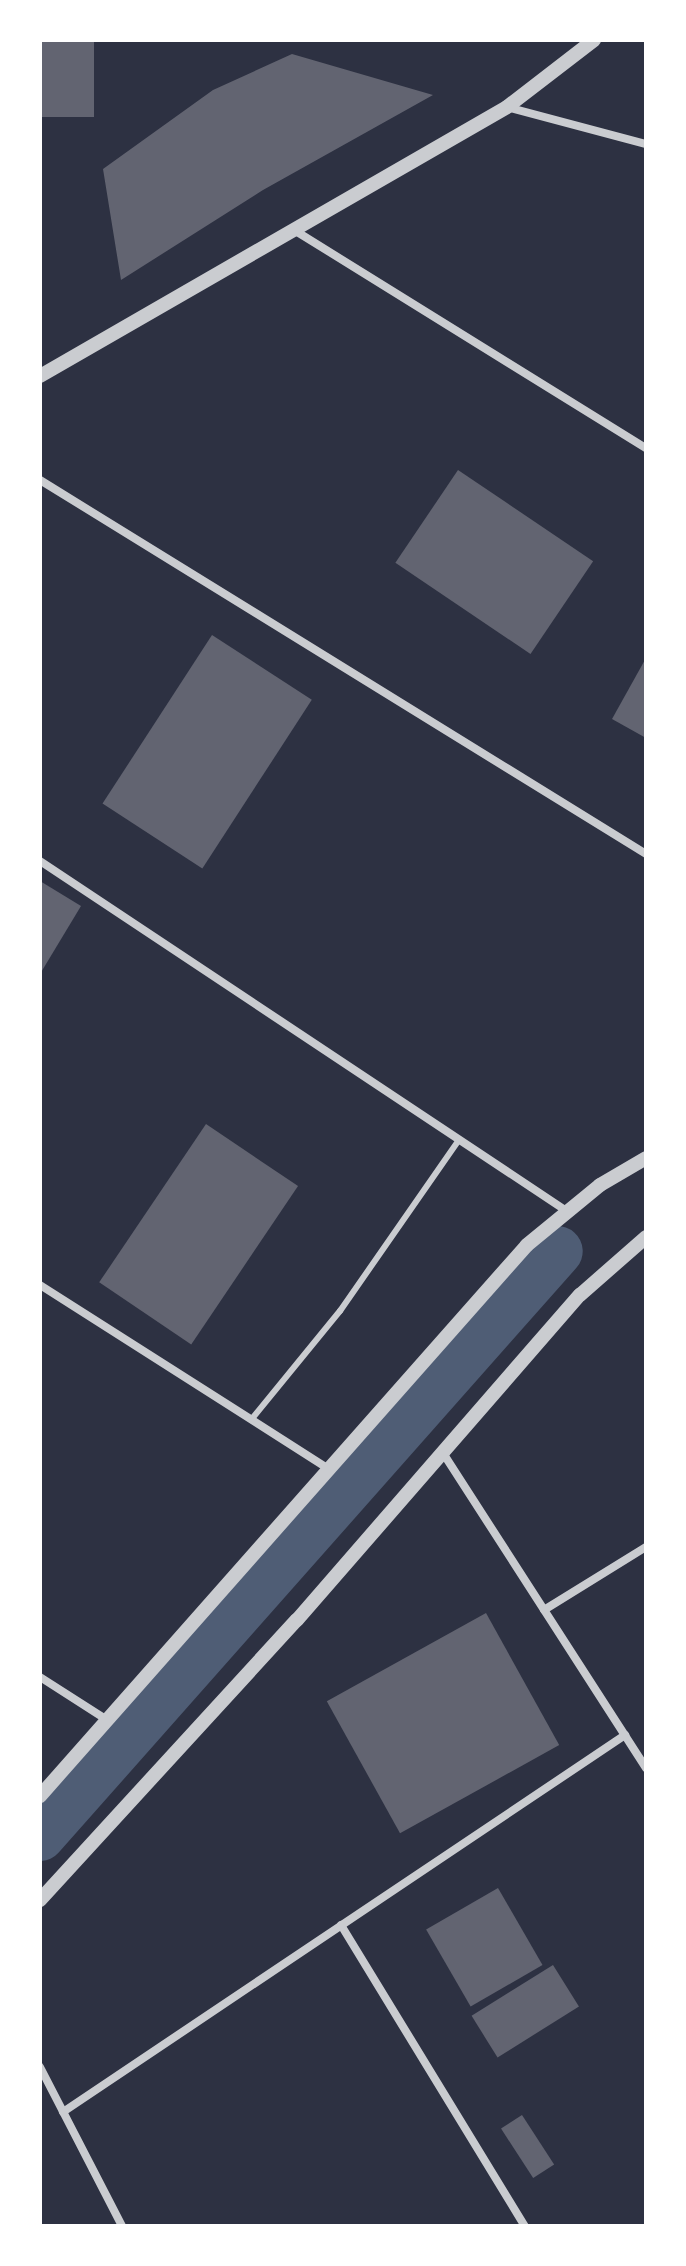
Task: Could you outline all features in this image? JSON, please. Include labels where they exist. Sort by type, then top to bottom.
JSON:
[{"type":"street","points":[[40,376],[507,107],[594,40]]},
{"type":"street","points":[[507,107],[646,144]]},
{"type":"street","points":[[293,230],[646,448]]},
{"type":"street","points":[[40,480],[646,854]]},
{"type":"street","points":[[40,861],[565,1210]]},
{"type":"street","points":[[40,1796],[527,1245],[565,1210],[646,1158]]},
{"type":"street","points":[[40,1900],[297,1620],[580,1295],[646,1237]]},
{"type":"street","points":[[40,1285],[329,1469]]},
{"type":"street","points":[[443,1453],[646,1768]]},
{"type":"street","points":[[544,1610],[646,1547]]},
{"type":"street","points":[[40,1677],[107,1720]]},
{"type":"street","points":[[63,2112],[625,1735]]},
{"type":"street","points":[[341,1925],[525,2226]]},
{"type":"street","points":[[40,2067],[122,2226]]},
{"type":"lane","points":[[251,1420],[340,1311],[459,1140]]},
{"type":"building","points":[[40,40],[94,40],[94,117],[40,117]]},
{"type":"building","points":[[292,54],[433,95],[263,190],[121,280],[103,169],[213,90]]},
{"type":"building","points":[[458,470],[593,561],[531,654],[395,563]]},
{"type":"building","points":[[212,635],[312,700],[202,868],[103,804]]},
{"type":"building","points":[[646,658],[646,738],[612,719]]},
{"type":"building","points":[[40,881],[81,906],[40,974]]},
{"type":"building","points":[[206,1124],[298,1186],[191,1344],[99,1282]]},
{"type":"building","points":[[486,1613],[559,1745],[400,1833],[327,1701]]},
{"type":"building","points":[[498,1888],[542,1965],[471,2007],[426,1930]]},
{"type":"building","points":[[553,1965],[579,2007],[498,2057],[472,2016]]},
{"type":"building","points":[[522,2115],[554,2164],[533,2178],[501,2129]]},
{"type":"waterway","points":[[40,1836],[558,1251]]}]
